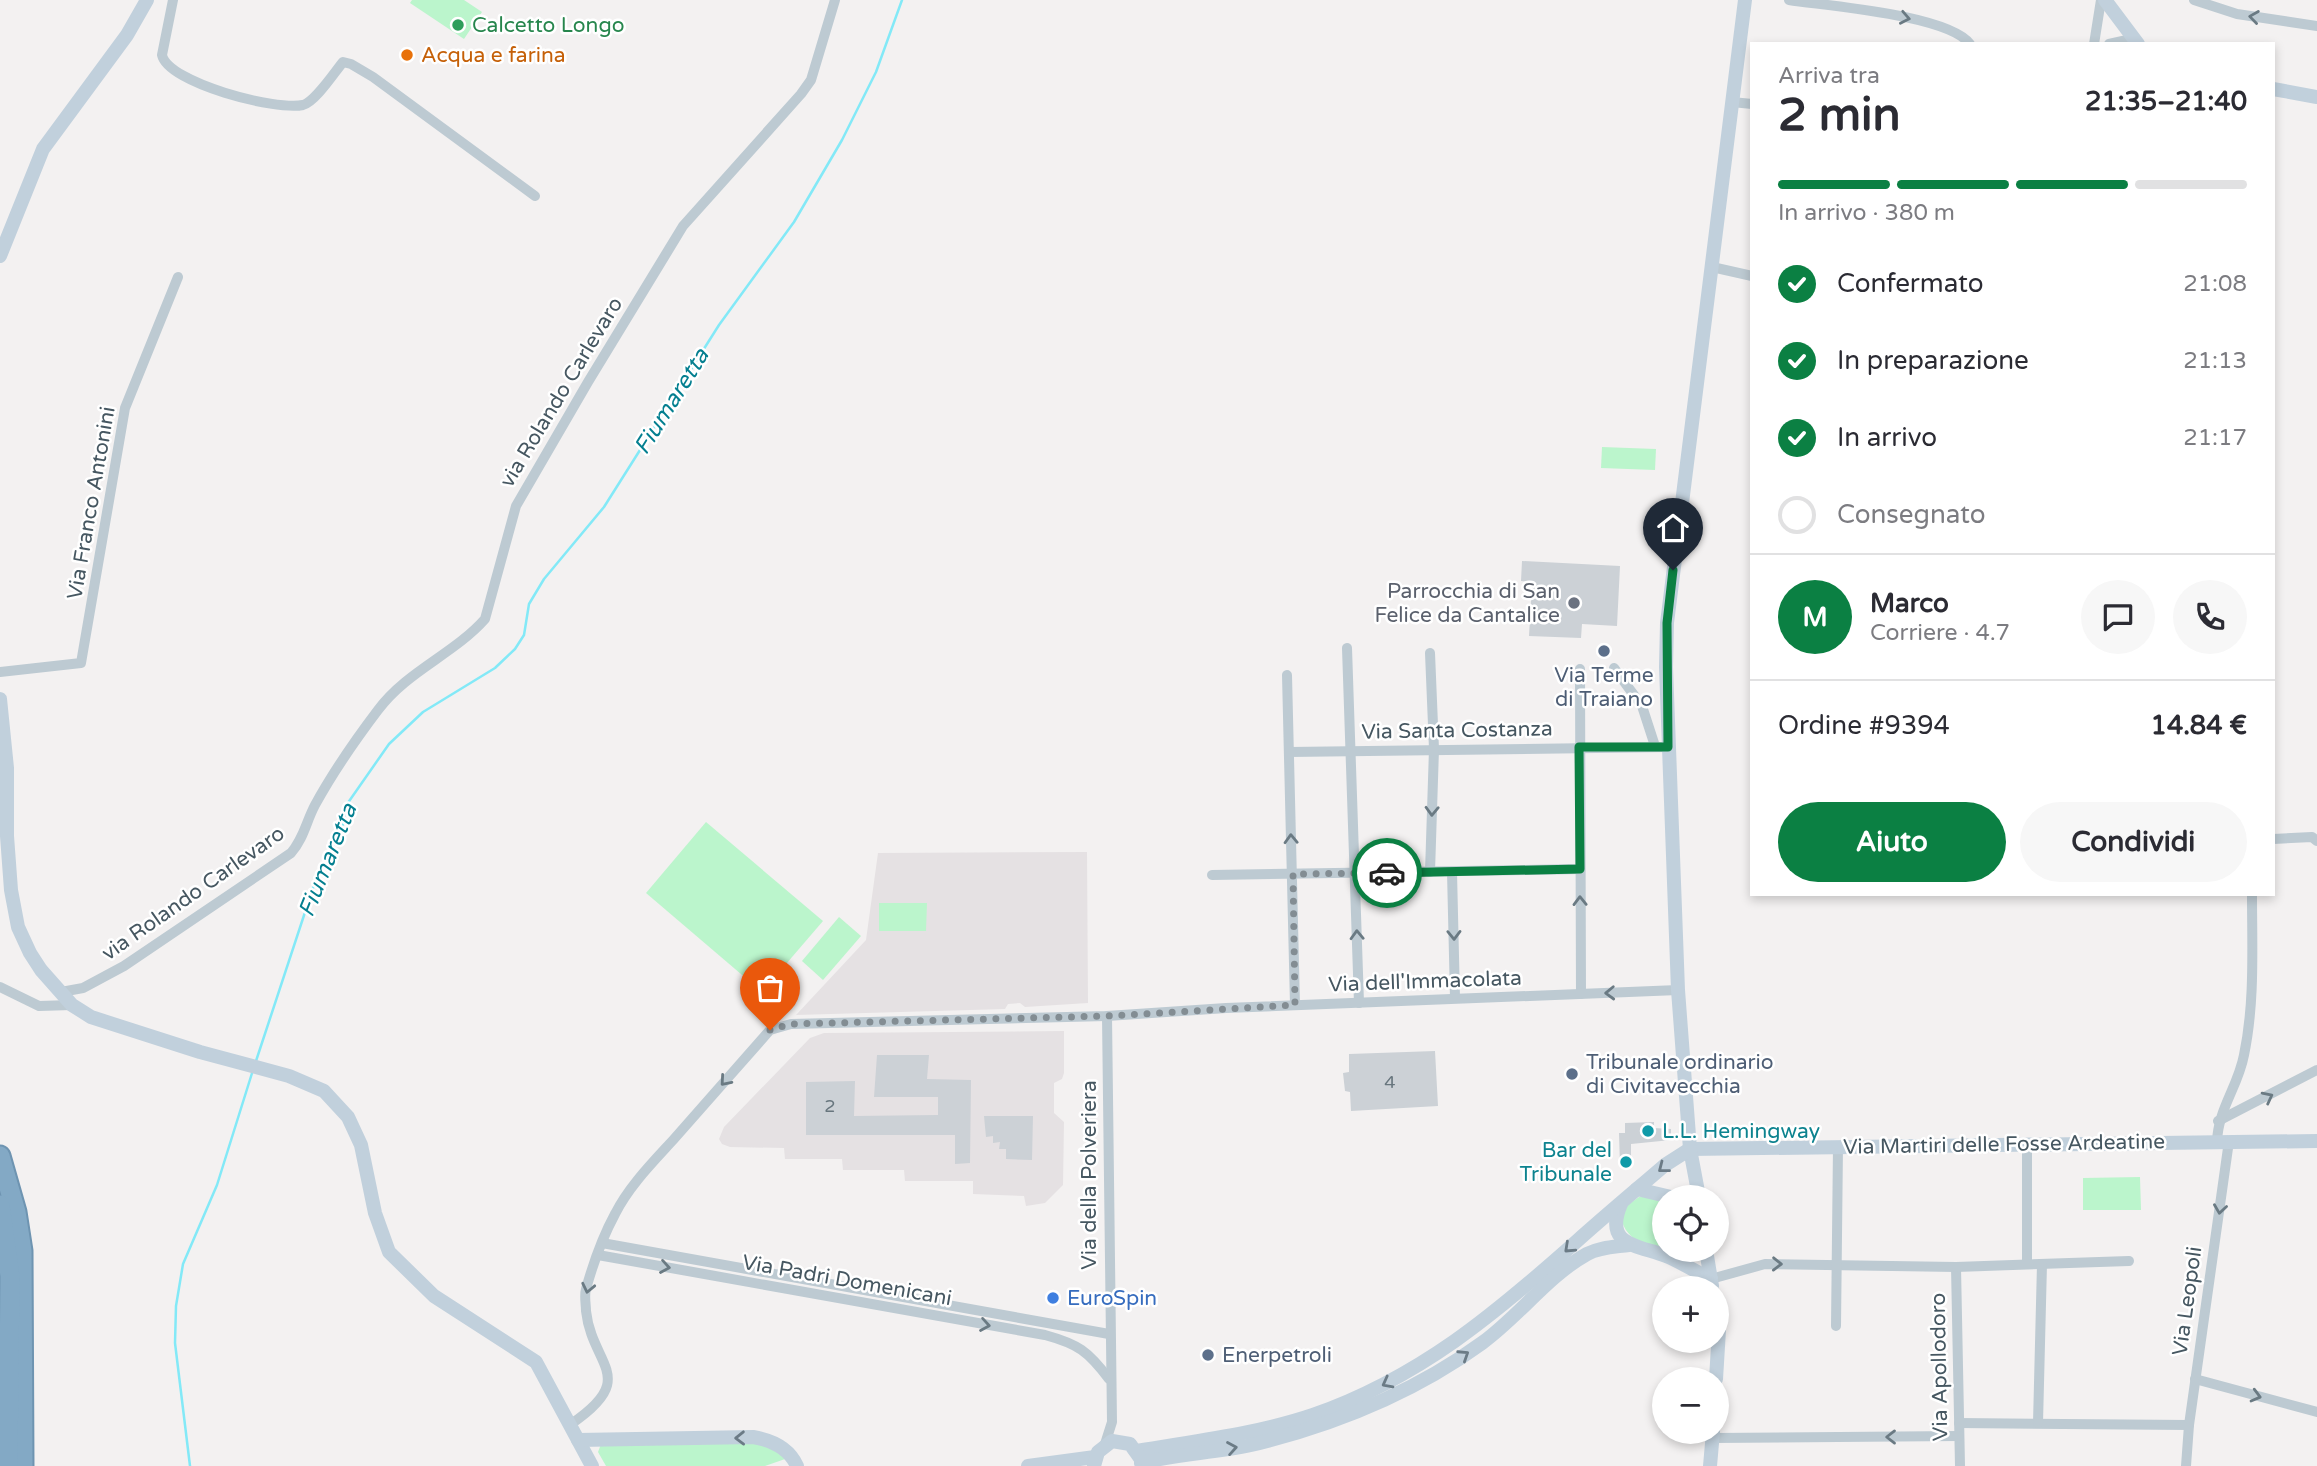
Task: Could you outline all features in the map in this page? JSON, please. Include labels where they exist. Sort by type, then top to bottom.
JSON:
[{"type":"highway","points":[[0,1156],[16,1212],[22,1251],[15,1464]]},
{"type":"highway","points":[[0,1205],[10,1276],[15,1464]]},
{"type":"street","points":[[0,256],[43,149],[116,52],[147,0]]},
{"type":"street","points":[[173,0],[162,55],[163,63],[174,72],[236,97],[302,105],[312,101],[343,62],[351,64],[373,77],[535,196]]},
{"type":"street","name":"via Rolando Carlevaro","points":[[61,992],[83,988],[124,966],[291,853],[301,841],[314,807],[379,709],[402,683],[474,631],[485,619],[516,506],[683,226],[802,94],[811,80],[835,0]]},
{"type":"street","points":[[1697,1185],[1690,1149],[1662,747],[1667,623],[1745,0]]},
{"type":"street","points":[[1789,0],[1949,28],[1967,42]]},
{"type":"street","points":[[2094,42],[2103,0]]},
{"type":"street","points":[[2103,0],[2134,42]]},
{"type":"street","points":[[2194,0],[2199,4],[2237,14],[2317,26]]},
{"type":"street","points":[[2275,89],[2317,97]]},
{"type":"street","points":[[1732,102],[1750,104]]},
{"type":"street","points":[[1712,267],[1750,275]]},
{"type":"street","name":"Via Franco Antonini","points":[[0,672],[81,663],[125,408],[178,276]]},
{"type":"street","points":[[1346,648],[1359,1003]]},
{"type":"street","points":[[1430,653],[1434,750],[1430,872]]},
{"type":"street","points":[[1614,668],[1642,706],[1662,747]]},
{"type":"street","points":[[1580,669],[1581,994]]},
{"type":"street","points":[[1287,675],[1295,1005]]},
{"type":"street","points":[[0,699],[7,768],[7,836],[12,900],[18,927],[30,953],[72,1006],[91,1017],[309,1083],[338,1104],[348,1117],[361,1145],[375,1213],[389,1252],[434,1296],[536,1362],[591,1463]]},
{"type":"street","name":"Via Santa Costanza","points":[[1289,752],[1662,747]]},
{"type":"street","points":[[2275,839],[2312,837],[2317,841]]},
{"type":"street","points":[[1212,875],[1580,869]]},
{"type":"street","points":[[1452,872],[1455,999]]},
{"type":"street","name":"Via Leopoli","points":[[2186,1466],[2223,1142],[2218,1121],[2242,1066],[2247,1045],[2252,991],[2252,896]]},
{"type":"street","points":[[0,988],[38,1006],[72,1006]]},
{"type":"street","name":"Via dell'Immacolata","points":[[571,1424],[588,1413],[604,1395],[609,1378],[602,1353],[588,1328],[585,1293],[616,1212],[640,1178],[770,1030],[791,1024],[1107,1016],[1295,1005],[1678,990]]},
{"type":"street","name":"Via della Polveriera","points":[[1105,1444],[1112,1422],[1109,1379],[1107,1016]]},
{"type":"street","points":[[2218,1121],[2317,1070]]},
{"type":"street","name":"Via Martiri delle Fosse Ardeatine","points":[[1690,1149],[2317,1141]]},
{"type":"street","points":[[2026,1143],[2027,1264]]},
{"type":"street","points":[[1836,1326],[1838,1146]]},
{"type":"street","points":[[1139,1460],[1311,1416],[1376,1389],[1424,1363],[1464,1337],[1665,1164],[1690,1149]]},
{"type":"street","points":[[1637,1189],[1652,1193]]},
{"type":"street","points":[[1621,1204],[1616,1219],[1617,1229],[1629,1245]]},
{"type":"street","name":"Via Padri Domenicani","points":[[602,1243],[1093,1333],[1109,1340]]},
{"type":"street","points":[[1139,1460],[1250,1445],[1296,1434],[1360,1412],[1412,1387],[1472,1349],[1508,1322],[1574,1262],[1589,1253],[1629,1245],[1652,1252]]},
{"type":"street","name":"Via Padri Domenicani","points":[[598,1255],[1045,1335],[1066,1341],[1088,1353],[1109,1379]]},
{"type":"street","points":[[1729,1278],[1765,1264],[1956,1267],[2129,1261]]},
{"type":"street","points":[[1677,1262],[1699,1276]]},
{"type":"street","points":[[2038,1423],[2042,1264]]},
{"type":"street","name":"Via Apollodoro","points":[[1956,1267],[1960,1466]]},
{"type":"street","points":[[1088,1353],[1088,1337],[1093,1333]]},
{"type":"street","points":[[1088,1353],[1109,1340]]},
{"type":"street","points":[[2195,1379],[2317,1412]]},
{"type":"street","name":"Via della Polveriera","points":[[1112,1422],[1124,1442]]},
{"type":"street","points":[[1959,1423],[2189,1425]]},
{"type":"street","points":[[1729,1435],[1959,1436]]},
{"type":"street","points":[[578,1440],[753,1437],[771,1440],[790,1454],[797,1466]]},
{"type":"street","points":[[1028,1466],[1095,1462],[1105,1444],[1124,1442],[1139,1460]]},
{"type":"street","points":[[1710,1466],[1712,1444]]},
{"type":"street","points":[[1161,1466],[1179,1454]]},
{"type":"shaded area","points":[[1087,852],[1088,1003],[1025,1007],[1020,1003],[1008,1004],[1005,1009],[796,1015],[866,940],[878,853]]},
{"type":"shaded area","points":[[1064,1031],[1064,1073],[1062,1079],[1054,1083],[1054,1113],[1064,1122],[1063,1185],[1045,1203],[1026,1206],[1024,1196],[973,1194],[973,1181],[905,1181],[904,1170],[843,1170],[842,1159],[785,1159],[784,1148],[730,1147],[722,1144],[719,1139],[724,1127],[810,1038],[824,1033]]},
{"type":"green space","name":"Calcetto Longo","points":[[412,0],[464,0],[482,12],[464,39],[410,3]]},
{"type":"green space","points":[[1602,447],[1656,449],[1655,470],[1601,468]]},
{"type":"green space","points":[[706,822],[823,921],[762,992],[646,893]]},
{"type":"green space","points":[[879,903],[927,903],[926,931],[879,931]]},
{"type":"green space","points":[[839,917],[861,936],[823,980],[802,961]]},
{"type":"green space","points":[[2140,1177],[2141,1210],[2083,1210],[2083,1178]]},
{"type":"green space","points":[[1639,1197],[1652,1197],[1652,1248],[1630,1235],[1624,1227],[1622,1209]]},
{"type":"green space","points":[[760,1443],[788,1458],[765,1466],[606,1466],[598,1452],[601,1444]]},
{"type":"building","name":"Parrocchia di San Felice da Cantalice","points":[[1522,561],[1620,566],[1617,626],[1582,624],[1581,638],[1529,636],[1532,582],[1521,581]]},
{"type":"building","points":[[1435,1051],[1438,1106],[1351,1111],[1350,1092],[1345,1091],[1343,1073],[1349,1072],[1349,1054]]},
{"type":"building","points":[[877,1055],[929,1055],[927,1079],[971,1080],[970,1163],[955,1164],[955,1135],[806,1135],[806,1082],[855,1081],[854,1116],[938,1115],[938,1097],[874,1097]]},
{"type":"building","points":[[984,1116],[1033,1116],[1032,1160],[1006,1159],[1006,1149],[999,1149],[1000,1142],[993,1143],[993,1136],[986,1137]]},
{"type":"building","name":"L.L. Hemingway","points":[[1654,1122],[1654,1128],[1671,1129],[1671,1140],[1631,1144],[1631,1165],[1620,1165],[1619,1133],[1625,1133],[1625,1123]]},
{"type":"waterway","name":"Fiumaretta","points":[[256,1061],[313,888],[344,822],[345,807],[389,744],[423,712],[495,668],[515,649],[524,635],[529,604],[544,579],[604,507],[719,325],[794,222],[842,140],[876,72],[902,0]]},
{"type":"waterway","name":"Fiumaretta","points":[[190,1466],[175,1343],[176,1306],[183,1264],[217,1185],[253,1070]]},
{"type":"way so far","points":[[770,1030],[791,1024],[1107,1016],[1295,1005],[1293,874],[1387,873]]},
{"type":"place","name":"Calcetto Longo","points":[[458,25]]},
{"type":"place","name":"Acqua e farina","points":[[407,55]]},
{"type":"place","name":"Parrocchia di San Felice da Cantalice","points":[[1574,603]]},
{"type":"place","name":"Via Terme di Traiano","points":[[1604,651]]},
{"type":"place","name":"Tribunale ordinario di Civitavecchia","points":[[1572,1074]]},
{"type":"place","name":"L.L. Hemingway","points":[[1648,1131]]},
{"type":"place","name":"Bar del Tribunale","points":[[1626,1162]]},
{"type":"place","name":"EuroSpin","points":[[1053,1298]]},
{"type":"place","name":"Enerpetroli","points":[[1208,1355]]},
{"type":"route","points":[[1387,873],[1580,869],[1579,747],[1668,747],[1667,623],[1673,570]]}]
